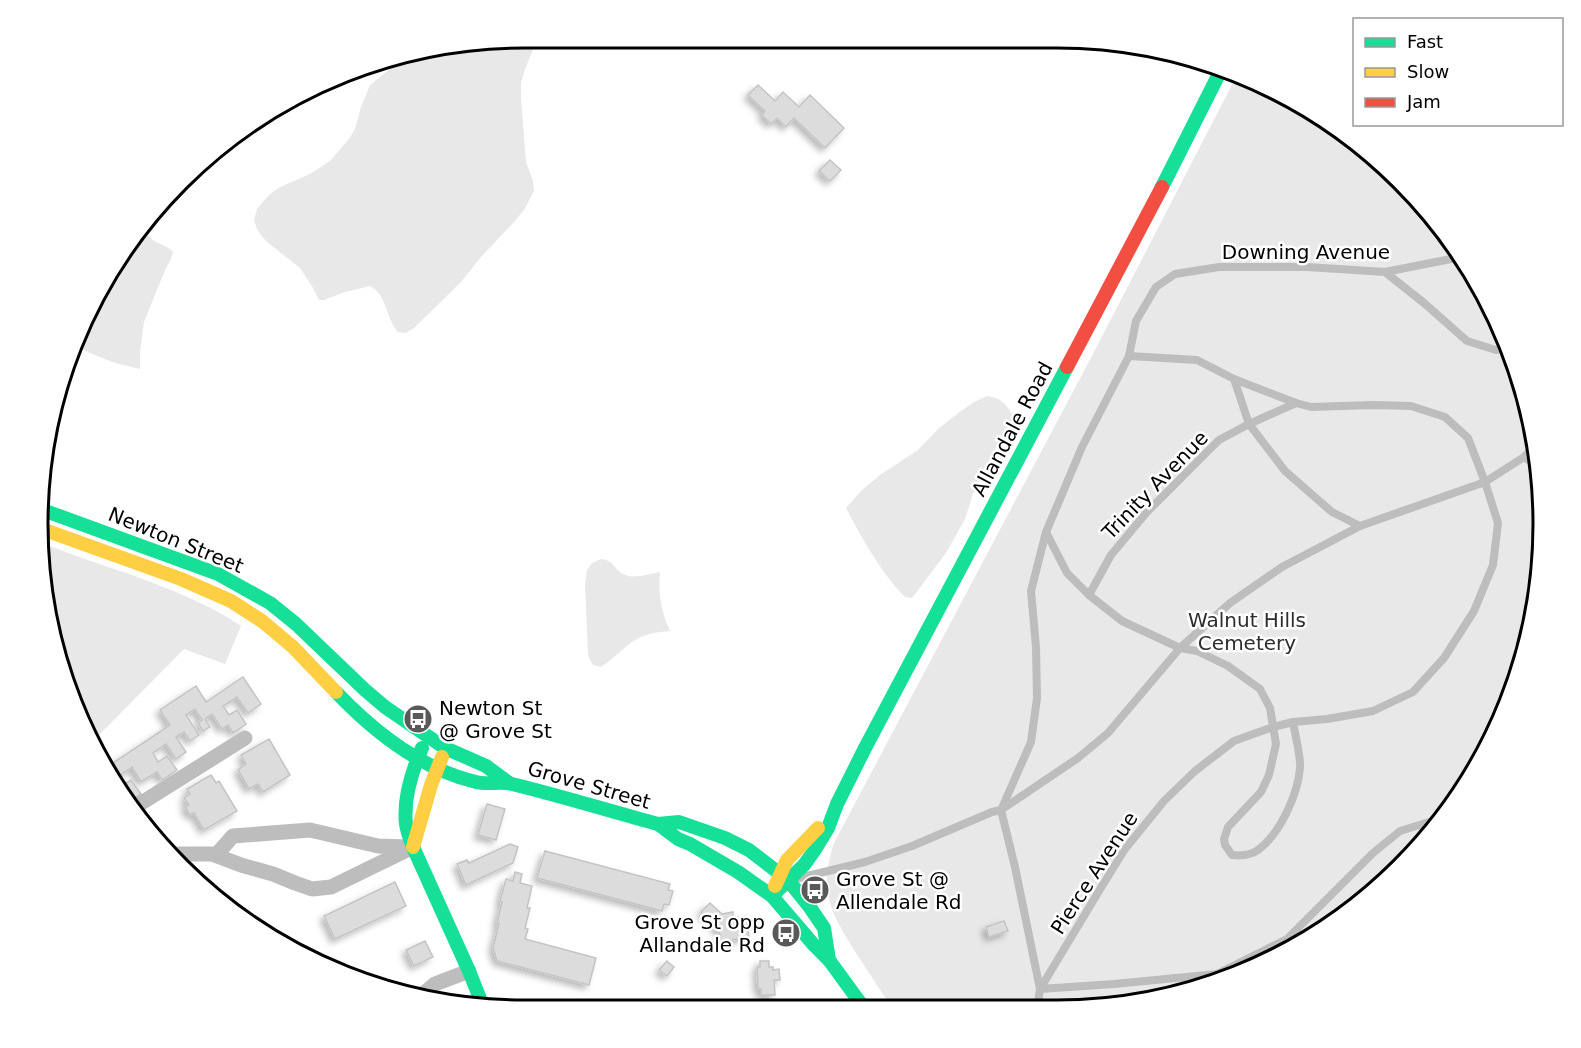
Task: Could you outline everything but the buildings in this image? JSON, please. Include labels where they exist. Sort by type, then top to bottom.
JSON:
[{"type":"main road","name":"Allandale Road","points":[[772,896],[784,877],[785,860],[821,826],[837,804],[1132,245],[1218,76]]},
{"type":"main road","name":"Newton Street","points":[[48,512],[218,574],[270,603],[296,624],[384,707],[445,748]]},
{"type":"main road","name":"Newton Street","points":[[48,531],[159,570],[201,587],[244,609],[287,641],[356,713],[379,732],[436,769]]},
{"type":"main road","points":[[427,737],[417,758],[405,807],[406,826],[413,847],[480,998]]},
{"type":"main road","points":[[413,847],[436,769],[445,748]]},
{"type":"main road","name":"Grove Street","points":[[445,748],[486,766],[509,783]]},
{"type":"main road","name":"Grove Street","points":[[436,769],[478,783],[509,783],[658,824],[679,822],[748,850],[784,877],[809,906],[824,928],[829,960]]},
{"type":"main road","name":"Grove Street","points":[[658,824],[678,839],[738,872],[772,896],[829,960],[858,1000]]},
{"type":"street","points":[[139,804],[245,738]]},
{"type":"street","points":[[216,855],[233,836],[310,830],[378,846],[413,847]]},
{"type":"street","points":[[181,854],[216,855],[312,889],[331,887],[413,847]]},
{"type":"street","points":[[428,990],[435,984],[469,971]]},
{"type":"lane","name":"Downing Avenue","points":[[1001,810],[1031,742],[1037,698],[1031,591],[1046,532],[1082,447],[1129,356],[1136,321],[1156,287],[1175,274],[1219,267],[1307,267],[1385,272],[1452,259]]},
{"type":"lane","points":[[1385,272],[1467,341],[1500,349]]},
{"type":"lane","name":"Pierce Avenue","points":[[1038,1000],[1040,989],[1125,849],[1164,801],[1195,771],[1234,741],[1293,722],[1373,711],[1413,692],[1444,658],[1474,611],[1493,565],[1498,523],[1485,482],[1468,438],[1445,417],[1411,406],[1311,407],[1234,379],[1197,360],[1129,356]]},
{"type":"lane","points":[[1234,379],[1249,424],[1285,471],[1332,512],[1360,526]]},
{"type":"lane","name":"Trinity Avenue","points":[[1089,595],[1111,555],[1147,512],[1219,440],[1296,403]]},
{"type":"lane","points":[[784,877],[866,862],[1001,810],[1078,758],[1108,733],[1180,648],[1230,603],[1273,573],[1360,526],[1485,482],[1528,453]]},
{"type":"lane","points":[[1524,457],[1529,460]]},
{"type":"lane","points":[[1046,532],[1067,573],[1089,595],[1122,621],[1180,648],[1197,651],[1228,666],[1260,689],[1270,708],[1276,744],[1269,775],[1261,792],[1228,827],[1224,839],[1232,855],[1242,856],[1257,851],[1270,838],[1284,817],[1294,795],[1300,767],[1293,722]]},
{"type":"lane","points":[[1001,810],[1040,989],[1211,975]]},
{"type":"lane","points":[[1231,967],[1287,939],[1373,853],[1400,831],[1428,822]]},
{"type":"lane","points":[[690,844],[696,827]]},
{"type":"green space","points":[[534,48],[521,83],[521,98],[526,162],[534,191],[524,210],[461,282],[406,333],[398,332],[380,295],[370,286],[319,300],[300,268],[267,242],[257,229],[254,220],[257,209],[268,196],[278,188],[310,174],[330,161],[349,139],[355,129],[370,85],[393,66],[431,57],[493,49]]},
{"type":"green space","name":"Walnut Hills Cemetery","points":[[1233,82],[1295,112],[1347,146],[1394,187],[1435,234],[1484,313],[1508,371],[1524,431],[1532,493],[1533,524],[1529,586],[1524,617],[1508,677],[1484,735],[1469,762],[1435,814],[1415,838],[1394,861],[1347,902],[1268,951],[1210,975],[1150,991],[1119,996],[1057,1000],[887,1000],[847,939],[834,913],[827,888],[827,875],[834,843],[1094,352]]},
{"type":"green space","points":[[147,233],[173,252],[144,322],[140,369],[115,363],[81,349],[112,286]]},
{"type":"green space","points":[[987,396],[996,398],[1005,404],[1012,414],[1011,422],[982,473],[965,519],[946,553],[912,598],[905,597],[880,566],[846,508],[880,475],[918,450],[938,429],[961,411]]},
{"type":"green space","points":[[49,546],[174,591],[202,603],[241,626],[225,664],[184,649],[98,736],[73,677],[64,647],[52,586]]},
{"type":"green space","points":[[601,559],[608,561],[629,576],[660,572],[661,602],[670,631],[636,639],[601,667],[593,665],[588,653],[585,585],[587,570],[592,563]]},
{"type":"traffic: fast","points":[[1162,187],[1218,76]]},
{"type":"traffic: fast","points":[[772,896],[804,865],[828,828],[837,804],[865,748],[1067,367]]},
{"type":"traffic: fast","points":[[48,512],[218,574],[270,603],[296,624],[385,707],[445,748],[486,766],[509,783]]},
{"type":"traffic: fast","points":[[336,692],[382,735],[436,768],[456,776],[481,783],[512,784],[658,824],[679,822],[725,838],[749,850],[788,880],[809,906],[824,928],[829,960]]},
{"type":"traffic: fast","points":[[422,748],[407,795],[405,814],[407,830],[480,998]]},
{"type":"traffic: fast","points":[[658,824],[678,839],[738,872],[772,896],[829,960],[858,1000]]},
{"type":"traffic: slow","points":[[48,531],[181,579],[231,601],[262,621],[293,647],[336,692]]},
{"type":"traffic: slow","points":[[413,847],[431,785],[442,757]]},
{"type":"traffic: slow","points":[[775,886],[787,860],[818,828]]},
{"type":"traffic: jam","points":[[1067,367],[1162,187]]},
{"type":"place","name":"Newton St @ Grove St","points":[[418,719]]},
{"type":"place","name":"Grove St @ Allendale Rd","points":[[815,890]]},
{"type":"place","name":"Grove St opp Allandale Rd","points":[[786,933]]}]
